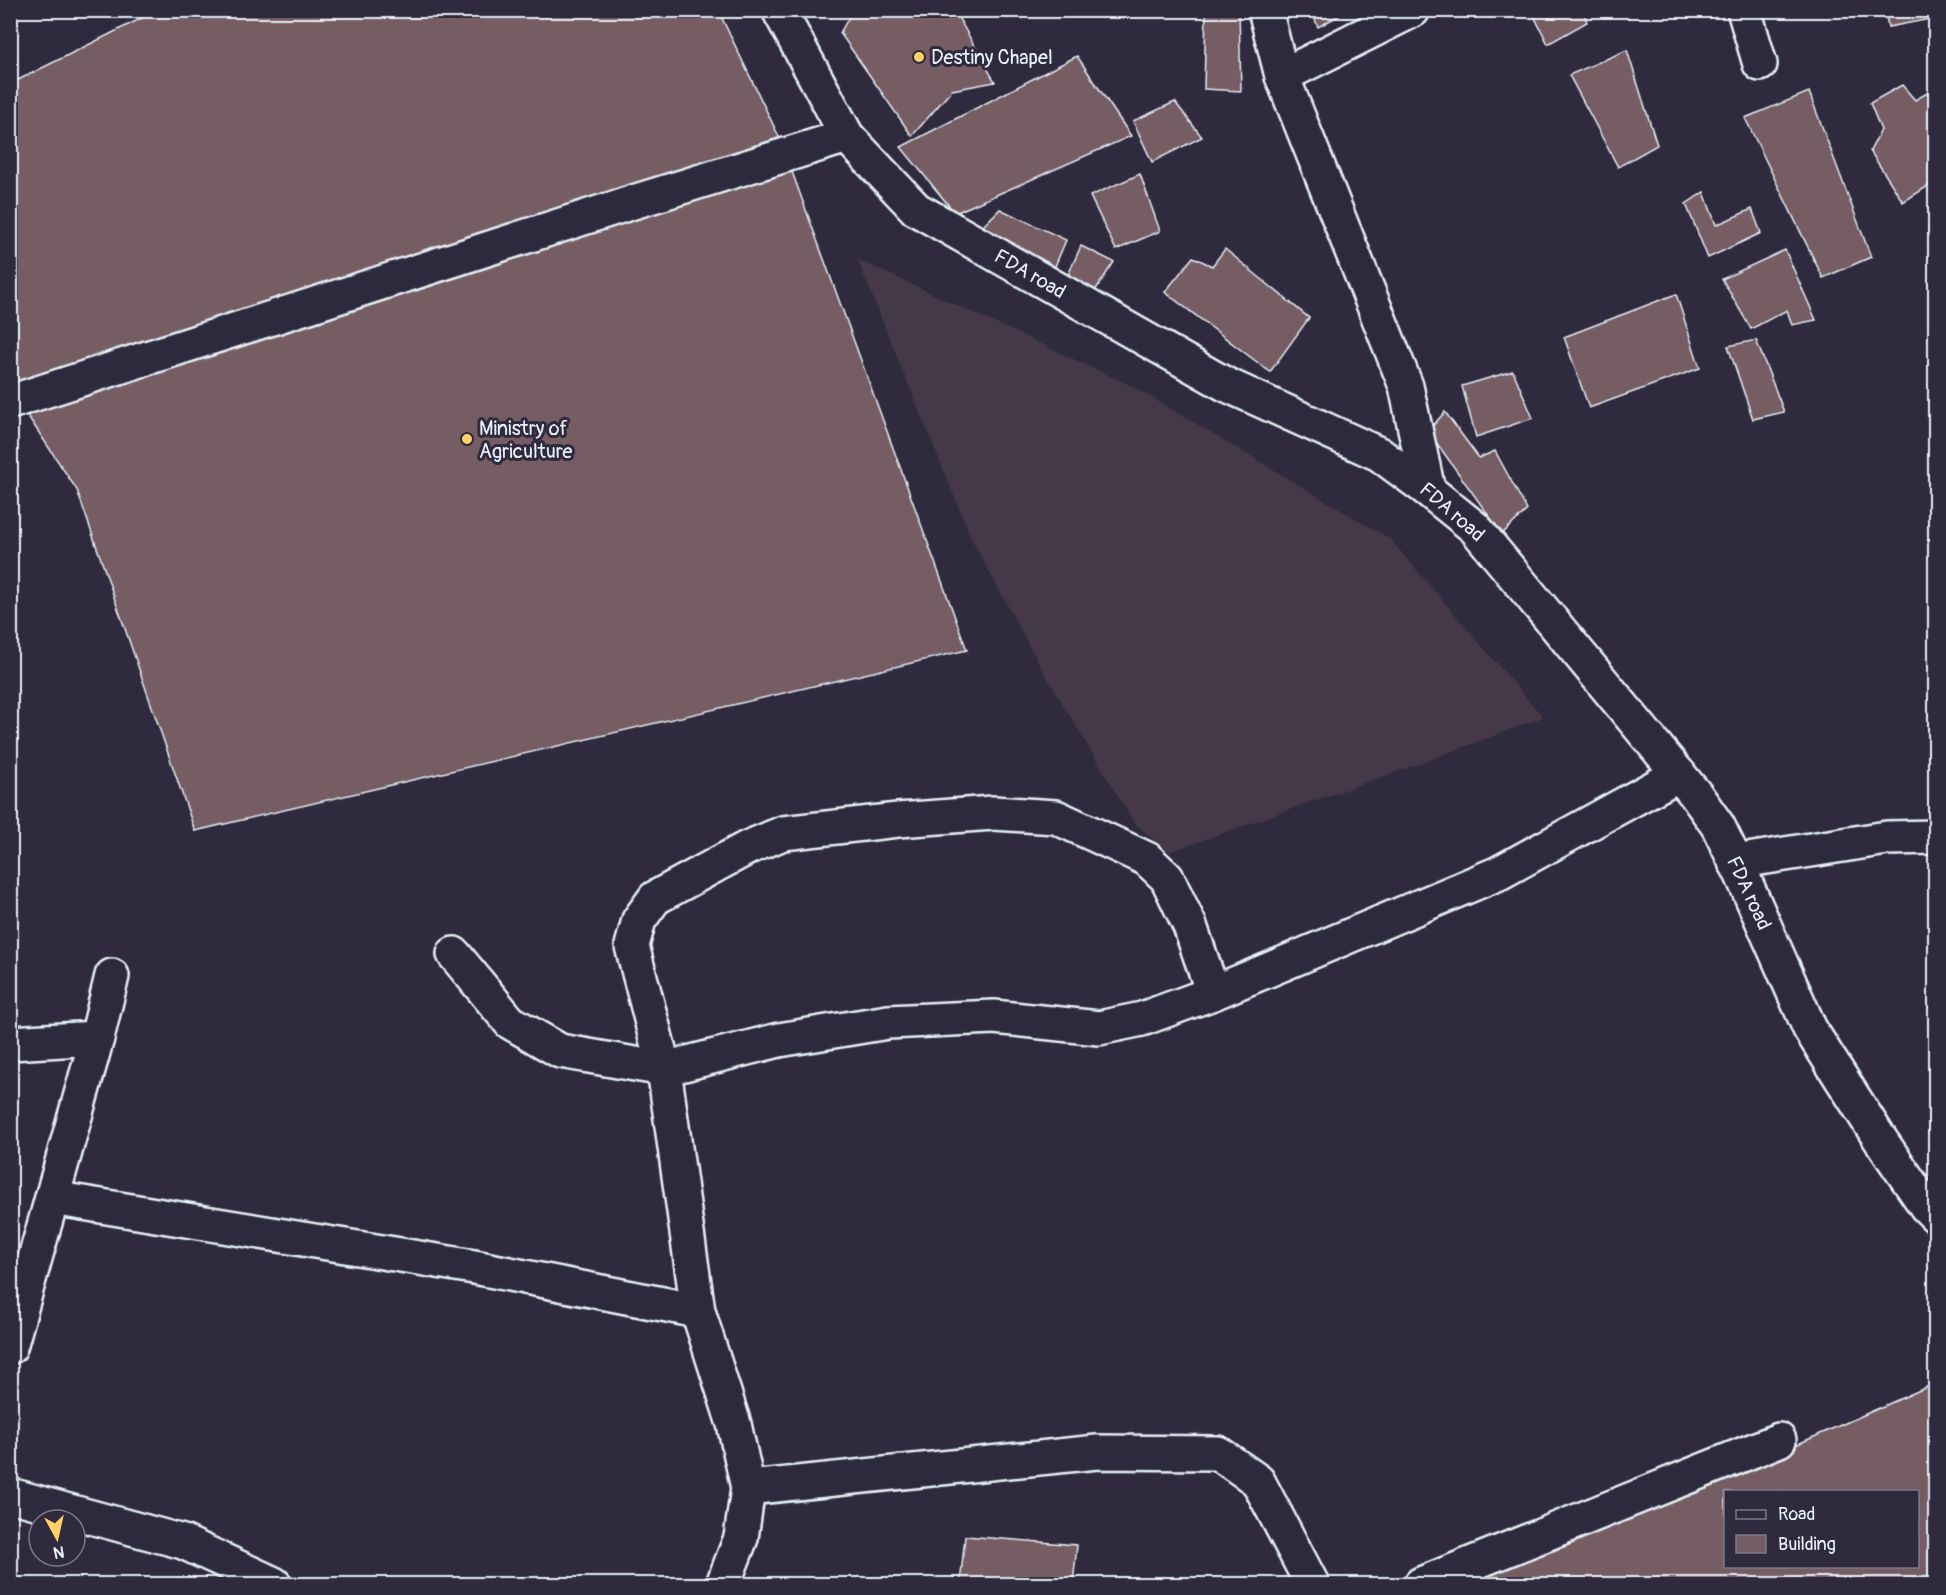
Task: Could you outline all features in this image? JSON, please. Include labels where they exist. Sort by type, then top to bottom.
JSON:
[{"type":"street","name":"FDA road","points":[[779,10],[847,136],[915,208],[1225,384],[1379,454],[1475,528],[1679,774],[1718,826],[1810,1029],[1878,1136],[1935,1216]]},
{"type":"street","points":[[1265,10],[1282,76],[1406,386],[1428,490]]},
{"type":"street","points":[[1282,76],[1413,10]]},
{"type":"street","points":[[1744,10],[1760,64]]},
{"type":"street","points":[[10,402],[630,203],[847,136]]},
{"type":"street","points":[[454,954],[510,1022],[560,1051],[664,1069],[779,1040],[888,1022],[994,1017],[1100,1028],[1142,1019],[1214,993],[1499,873],[1679,774]]},
{"type":"street","points":[[723,1584],[741,1538],[748,1488],[734,1424],[698,1311],[664,1069],[632,946],[639,920],[655,898],[747,848],[783,833],[898,820],[993,813],[1056,817],[1147,859],[1167,878],[1190,926],[1214,993]]},
{"type":"street","points":[[1736,862],[1887,838],[1935,837]]},
{"type":"street","points":[[10,1347],[97,1038],[112,976]]},
{"type":"street","points":[[10,1043],[97,1038]]},
{"type":"street","points":[[52,1198],[474,1267],[698,1311]]},
{"type":"street","points":[[1421,1584],[1779,1440]]},
{"type":"street","points":[[748,1488],[1097,1452],[1218,1453],[1258,1481],[1312,1584]]},
{"type":"street","points":[[10,1495],[183,1542],[274,1584]]},
{"type":"shaded area","points":[[857,259],[1134,387],[1390,539],[1543,717],[1430,760],[1169,852],[1134,823],[1039,664],[972,540]]},
{"type":"building","name":"Ministry of Agriculture","points":[[158,10],[718,10],[780,139],[967,650],[195,831],[77,490],[10,389],[10,84]]},
{"type":"building","name":"Destiny Chapel","points":[[853,10],[954,10],[995,82],[952,90],[912,136],[840,33]]},
{"type":"building","points":[[1206,10],[1239,10],[1241,91],[1204,89]]},
{"type":"building","points":[[1311,10],[1349,10],[1318,27]]},
{"type":"building","points":[[1531,10],[1583,10],[1587,22],[1548,44]]},
{"type":"building","points":[[1885,10],[1936,10],[1936,18],[1888,27]]},
{"type":"building","points":[[1627,50],[1657,145],[1618,167],[1569,75]]},
{"type":"building","points":[[1077,56],[1131,136],[955,213],[901,147]]},
{"type":"building","points":[[1902,85],[1915,100],[1936,88],[1936,181],[1903,202],[1870,151],[1881,130],[1870,103]]},
{"type":"building","points":[[1809,92],[1871,257],[1823,278],[1745,118]]},
{"type":"building","points":[[1175,102],[1202,137],[1152,162],[1133,121]]},
{"type":"building","points":[[1140,174],[1160,231],[1116,250],[1090,196]]},
{"type":"building","points":[[1704,192],[1716,225],[1752,209],[1761,233],[1708,258],[1686,204]]},
{"type":"building","points":[[1000,209],[1066,240],[1053,271],[981,228]]},
{"type":"building","points":[[1081,246],[1114,262],[1093,294],[1068,275]]},
{"type":"building","points":[[1225,249],[1309,318],[1270,372],[1165,292],[1193,257],[1212,266]]},
{"type":"building","points":[[1785,250],[1816,320],[1792,325],[1787,310],[1751,329],[1722,279]]},
{"type":"building","points":[[1676,294],[1700,368],[1589,408],[1564,337]]},
{"type":"building","points":[[1756,340],[1784,412],[1753,419],[1728,346]]},
{"type":"building","points":[[1513,371],[1533,418],[1476,437],[1462,386]]},
{"type":"building","points":[[1445,412],[1479,458],[1495,451],[1527,510],[1502,534],[1428,431]]},
{"type":"building","points":[[1936,1383],[1936,1584],[1464,1584],[1569,1545]]},
{"type":"building","points":[[965,1536],[1077,1545],[1073,1584],[960,1584]]},
{"type":"place","name":"Destiny Chapel","points":[[919,57]]},
{"type":"place","name":"Ministry of Agriculture","points":[[467,439]]}]
